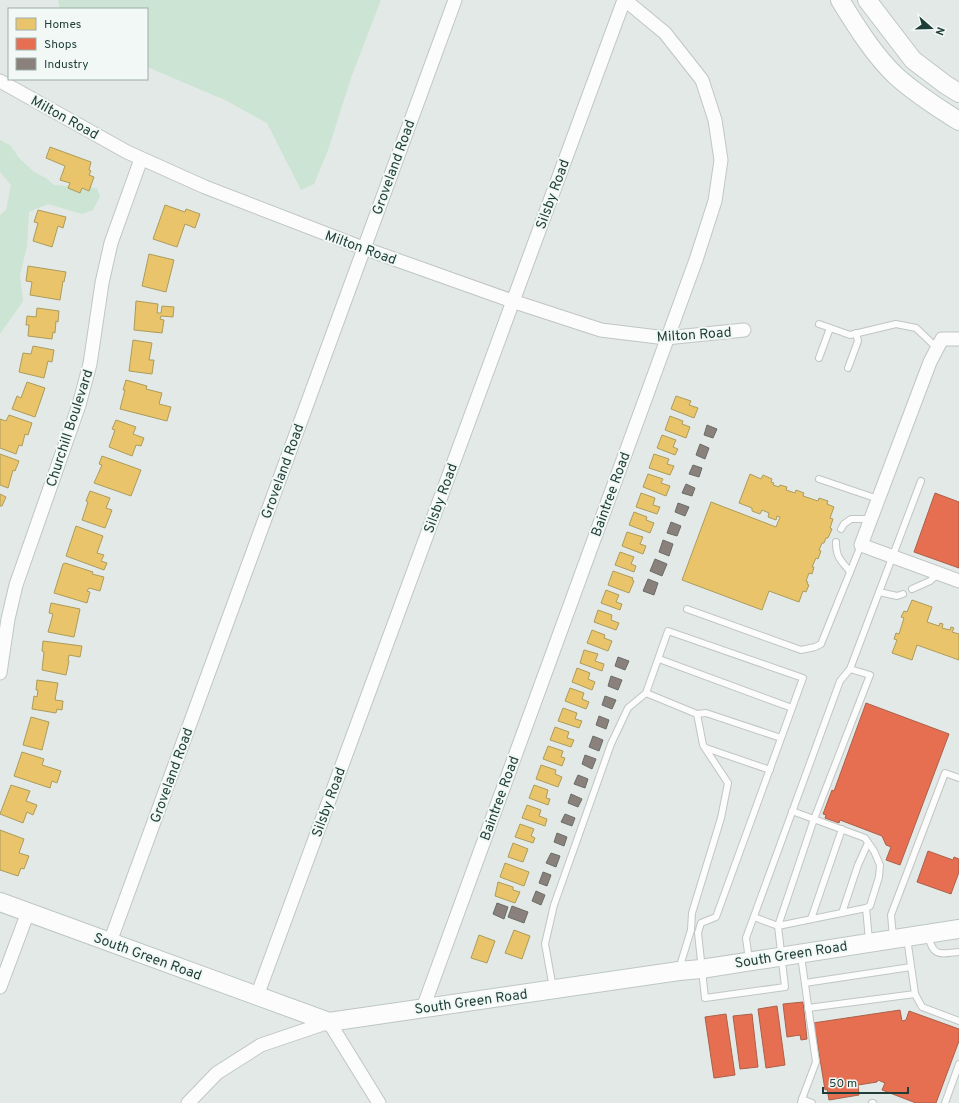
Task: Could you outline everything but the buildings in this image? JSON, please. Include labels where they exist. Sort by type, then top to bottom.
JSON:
[{"type":"main road","points":[[840,0],[858,29],[896,76],[910,88],[959,121]]},
{"type":"main road","points":[[867,0],[913,60],[959,93]]},
{"type":"main road","name":"South Green Road","points":[[0,902],[329,1022],[679,970],[701,969],[800,952],[959,929]]},
{"type":"street","name":"Groveland Road","points":[[110,942],[455,0]]},
{"type":"street","name":"Silsby Road","points":[[257,996],[624,0]]},
{"type":"street","name":"Baintree Road","points":[[423,1008],[666,338],[696,260],[715,201],[721,160],[715,120],[702,80],[665,33],[624,0]]},
{"type":"street","name":"Milton Road","points":[[0,81],[141,159],[205,187],[363,248],[512,301],[601,330],[666,338],[744,330]]},
{"type":"street","name":"Churchill Boulevard","points":[[0,673],[8,619],[16,585],[79,405],[90,364],[102,283],[111,243],[141,159]]},
{"type":"street","points":[[959,339],[942,338],[930,362],[861,545],[959,581]]},
{"type":"street","points":[[0,987],[28,912]]},
{"type":"street","points":[[188,1103],[217,1073],[260,1046],[329,1022],[379,1103]]},
{"type":"lane","points":[[819,324],[850,335],[896,324],[916,328],[937,348]]},
{"type":"lane","points":[[819,358],[830,328]]},
{"type":"lane","points":[[848,368],[858,341],[856,333]]},
{"type":"lane","points":[[819,478],[878,499]]},
{"type":"lane","points":[[749,960],[746,938],[840,681],[850,669],[922,481]]},
{"type":"lane","points":[[841,529],[844,524],[851,519],[871,519]]},
{"type":"lane","points":[[836,542],[836,552],[850,572]]},
{"type":"lane","points":[[687,609],[801,650],[815,647],[821,644],[861,545]]},
{"type":"lane","points":[[912,590],[930,581],[938,574]]},
{"type":"lane","points":[[879,592],[897,596],[903,594]]},
{"type":"lane","points":[[553,989],[545,944],[554,905],[611,744],[628,708],[646,693],[668,631],[803,678],[716,917],[701,923],[698,933],[705,998],[785,987],[778,926],[814,819],[870,675],[850,669]]},
{"type":"lane","points":[[659,659],[792,708]]},
{"type":"lane","points":[[646,693],[697,714],[706,713],[781,738]]},
{"type":"lane","points":[[679,970],[691,930],[692,913],[721,818],[728,783],[703,745],[697,714]]},
{"type":"lane","points":[[706,748],[770,770]]},
{"type":"lane","points":[[959,778],[945,773],[891,915],[911,967],[915,994],[922,1007],[959,1021]]},
{"type":"lane","points":[[754,917],[778,926],[866,908],[870,906],[876,890],[880,876],[880,865],[874,851],[864,838],[792,811]]},
{"type":"lane","points":[[811,919],[842,829]]},
{"type":"lane","points":[[842,913],[858,866],[868,843]]},
{"type":"lane","points":[[866,908],[870,942]]},
{"type":"lane","points":[[928,934],[931,946],[938,952],[944,954],[959,952]]},
{"type":"lane","points":[[800,952],[816,1062],[801,1101],[812,1103]]},
{"type":"lane","points":[[805,983],[911,967]]},
{"type":"lane","points":[[808,1008],[915,994]]},
{"type":"lane","points":[[945,1103],[959,1064]]},
{"type":"green space","points":[[58,0],[381,0],[352,75],[328,150],[314,184],[301,190],[267,123],[225,100],[148,67],[148,8],[60,8]]},
{"type":"green space","points":[[0,140],[10,145],[19,158],[34,172],[46,178],[54,185],[97,188],[100,196],[93,210],[82,214],[48,204],[29,212],[27,246],[20,275],[23,301],[0,334],[0,215],[6,210],[11,185],[0,172]]}]
